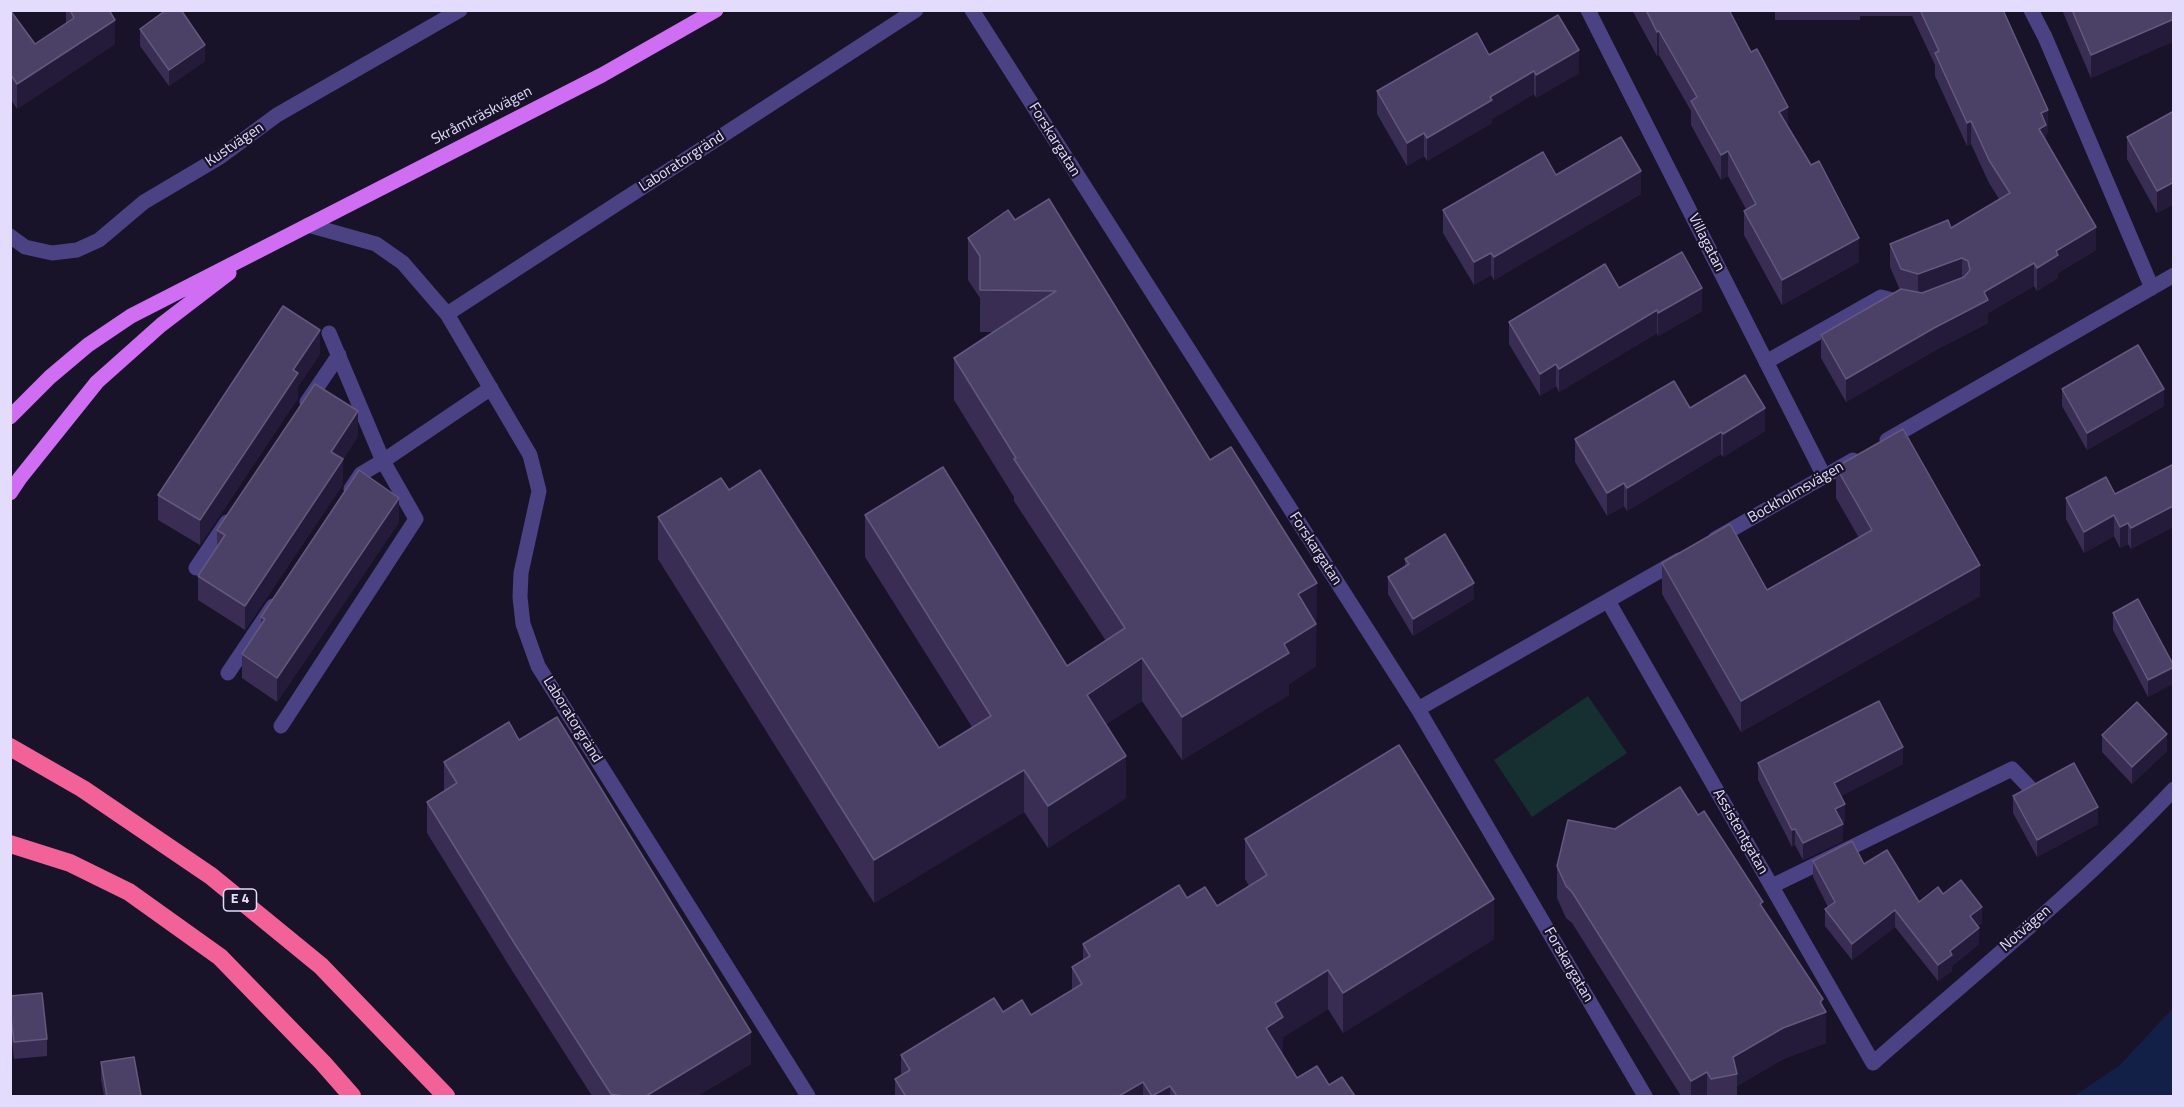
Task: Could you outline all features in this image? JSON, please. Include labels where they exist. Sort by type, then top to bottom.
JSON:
[{"type":"highway","name":"E 4","points":[[10,747],[83,789],[211,876],[321,966],[447,1094]]},
{"type":"highway","points":[[10,844],[70,863],[129,892],[220,957],[352,1096]]},
{"type":"main road","name":"Skråmträskvägen","points":[[10,417],[50,377],[88,345],[131,316],[602,75],[716,10]]},
{"type":"main road","name":"Skråmträskvägen","points":[[10,493],[97,382],[161,325],[262,248]]},
{"type":"street","name":"Laboratorgränd","points":[[447,314],[916,10]]},
{"type":"street","name":"Forskargatan","points":[[972,10],[1418,710],[1646,1096]]},
{"type":"street","name":"Villagatan","points":[[1588,10],[1824,476]]},
{"type":"street","name":"Kustvägen","points":[[10,236],[25,247],[52,253],[77,250],[99,240],[144,202],[220,157],[278,116],[455,12]]},
{"type":"street","points":[[2036,12],[2044,37],[2152,288]]},
{"type":"street","name":"Laboratorgränd","points":[[308,225],[376,244],[403,263],[447,314],[530,455],[539,491],[521,573],[520,597],[523,624],[538,666],[802,1094]]},
{"type":"street","name":"Bockholmsvägen","points":[[1418,710],[2174,275]]},
{"type":"street","points":[[1766,362],[1881,297],[1919,307]]},
{"type":"street","points":[[281,726],[416,519],[383,460],[329,333]]},
{"type":"street","points":[[300,413],[339,355]]},
{"type":"street","points":[[341,504],[361,474],[490,388]]},
{"type":"street","points":[[196,568],[235,510]]},
{"type":"street","points":[[228,673],[281,593]]},
{"type":"street","name":"Assistentgatan","points":[[1608,601],[1873,1063]]},
{"type":"street","points":[[1772,886],[2012,769],[2033,791]]},
{"type":"street","name":"Notvägen","points":[[1873,1063],[2046,911],[2143,822],[2174,789]]},
{"type":"green space","points":[[1588,696],[1627,753],[1532,817],[1494,760]]},
{"type":"water","points":[[2173,1008],[2173,1096],[2074,1096],[2120,1065]]},
{"type":"building","points":[[10,10],[35,44],[74,18],[70,10],[109,10],[115,20],[17,84],[10,76]]},
{"type":"building","points":[[166,10],[181,10],[205,45],[169,70],[140,29]]},
{"type":"building","points":[[1646,10],[1729,10],[1751,52],[1757,49],[1788,107],[1779,112],[1811,165],[1819,161],[1859,238],[1782,280],[1744,211],[1756,204],[1728,151],[1721,155],[1691,101],[1697,97]]},
{"type":"building","points":[[1920,10],[2003,10],[2048,110],[2041,113],[2046,125],[2039,129],[2096,227],[2056,251],[2058,255],[2037,268],[2034,263],[1984,292],[1988,300],[1846,379],[1821,335],[1901,289],[1922,293],[1964,277],[1970,270],[1968,261],[1962,258],[1918,274],[1901,269],[1890,244],[1948,220],[1951,228],[2010,193],[1989,160],[1971,121],[1967,123],[1935,53],[1939,51]]},
{"type":"building","points":[[2072,10],[2174,10],[2174,19],[2091,55]]},
{"type":"building","points":[[1558,15],[1579,50],[1536,75],[1534,71],[1490,97],[1492,100],[1427,138],[1424,133],[1407,143],[1377,91],[1477,33],[1489,55]]},
{"type":"building","points":[[2174,111],[2174,182],[2157,191],[2127,137]]},
{"type":"building","points":[[1621,137],[1641,171],[1494,257],[1491,253],[1474,262],[1443,210],[1543,152],[1556,175]]},
{"type":"building","points":[[1049,199],[1210,460],[1231,447],[1317,583],[1298,594],[1316,624],[1284,644],[1289,653],[1182,717],[1142,658],[1087,695],[1126,756],[1048,806],[1024,770],[874,860],[658,517],[721,478],[729,490],[760,470],[939,748],[991,716],[865,515],[943,467],[1067,666],[1125,628],[1014,459],[1016,458],[954,358],[1056,291],[980,290],[980,256],[968,238],[1008,210],[1015,220]]},
{"type":"building","points":[[1682,252],[1702,288],[1658,313],[1657,310],[1559,369],[1556,364],[1540,374],[1509,322],[1605,264],[1619,288]]},
{"type":"building","points":[[283,306],[320,330],[293,370],[298,373],[200,520],[158,495]]},
{"type":"building","points":[[2138,345],[2164,389],[2087,433],[2062,389]]},
{"type":"building","points":[[1745,375],[1765,408],[1627,488],[1624,483],[1607,493],[1575,439],[1674,381],[1690,408]]},
{"type":"building","points":[[315,384],[358,411],[331,452],[343,459],[245,606],[198,576],[225,535],[217,530]]},
{"type":"building","points":[[1903,429],[1980,565],[1741,701],[1662,563],[1730,524],[1767,590],[1872,530],[1836,467]]},
{"type":"building","points":[[2174,464],[2174,507],[2131,528],[2128,523],[2120,527],[2114,515],[2084,532],[2066,498],[2106,477],[2115,494]]},
{"type":"building","points":[[359,470],[399,498],[277,678],[242,654],[265,619],[261,617]]},
{"type":"building","points":[[1445,534],[1474,583],[1413,619],[1388,577],[1409,564],[1405,559]]},
{"type":"building","points":[[2138,599],[2174,666],[2148,680],[2113,613]]},
{"type":"building","points":[[1879,701],[1903,747],[1834,783],[1845,804],[1835,809],[1843,824],[1803,843],[1795,829],[1792,830],[1758,763]]},
{"type":"building","points":[[2137,702],[2167,734],[2132,767],[2102,735]]},
{"type":"building","points":[[557,717],[751,1032],[646,1096],[611,1094],[427,802],[457,783],[444,762],[509,722],[519,740]]},
{"type":"building","points":[[1399,745],[1494,899],[1343,993],[1328,970],[1275,1003],[1283,1017],[1266,1028],[1297,1078],[1317,1066],[1329,1085],[1342,1077],[1355,1096],[1177,1096],[1170,1086],[1152,1096],[1143,1082],[1119,1096],[903,1096],[905,1095],[895,1079],[910,1070],[901,1055],[994,998],[1003,1012],[1022,1000],[1031,1015],[1082,984],[1072,967],[1090,956],[1083,944],[1179,885],[1187,898],[1205,887],[1217,906],[1267,875],[1245,839]]},
{"type":"building","points":[[2074,763],[2098,807],[2037,840],[2013,796]]},
{"type":"building","points":[[1680,787],[1698,815],[1704,811],[1763,902],[1760,904],[1823,999],[1820,1002],[1826,1012],[1783,1028],[1733,1057],[1737,1074],[1711,1079],[1707,1072],[1691,1081],[1572,892],[1566,886],[1557,866],[1568,820],[1615,829]]},
{"type":"building","points":[[1852,841],[1864,864],[1887,850],[1919,902],[1938,887],[1943,894],[1961,880],[1982,907],[1970,916],[1979,928],[1950,951],[1952,955],[1938,965],[1895,910],[1852,944],[1825,909],[1835,902],[1813,861]]},
{"type":"building","points":[[42,993],[47,1039],[14,1042],[10,996]]},
{"type":"building","points":[[134,1057],[141,1096],[107,1096],[101,1062]]}]
